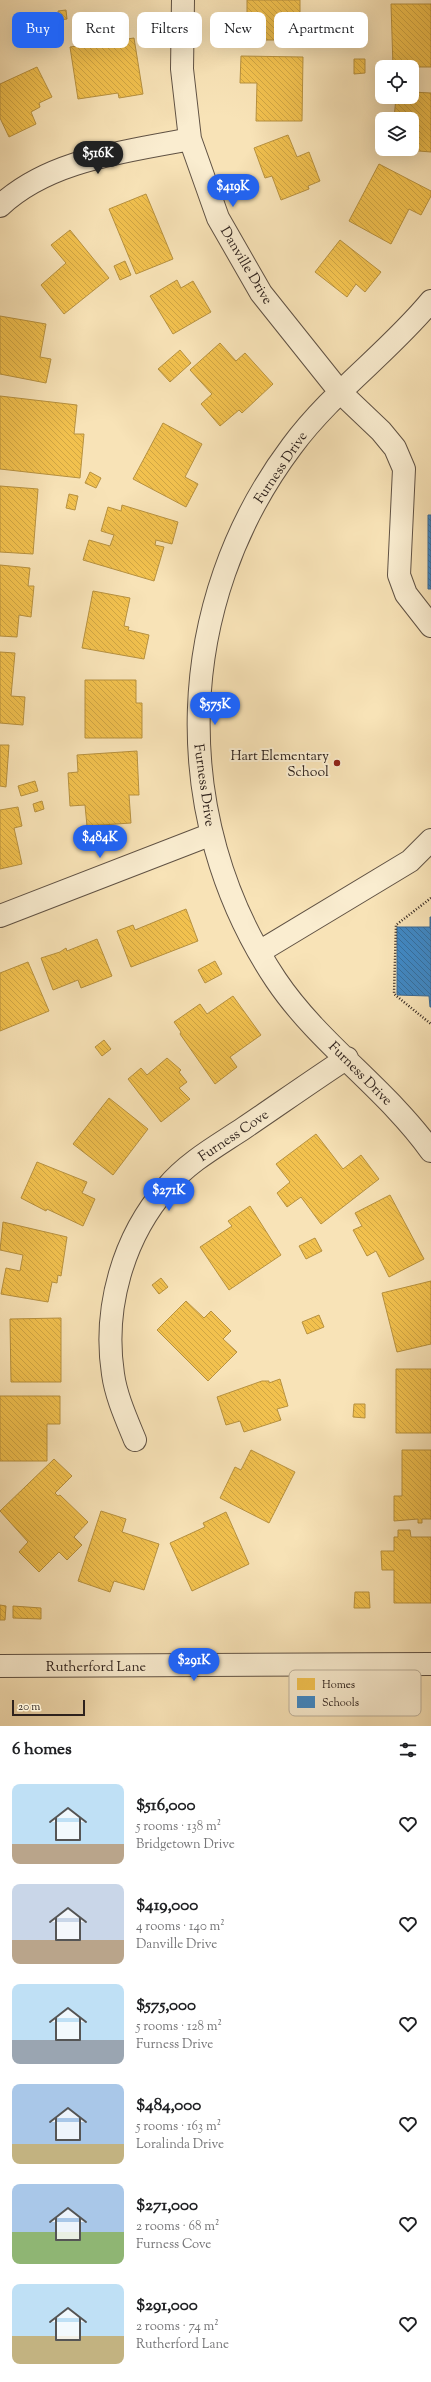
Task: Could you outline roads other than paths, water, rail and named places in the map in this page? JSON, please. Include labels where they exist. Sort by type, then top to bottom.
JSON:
[{"type":"street","name":"Danville Drive","points":[[183,0],[182,69],[190,139],[218,218],[261,293],[340,392],[381,431],[396,448],[404,469],[399,575],[406,594],[431,626]]},
{"type":"street","points":[[0,206],[32,183],[88,160],[190,139]]},
{"type":"street","name":"Furness Drive","points":[[431,301],[382,354],[340,392],[291,446],[258,495],[238,534],[222,576],[202,661],[197,704],[198,753],[203,792],[212,834],[227,887],[258,952],[278,982],[308,1020],[347,1058],[415,1129],[431,1151]]},
{"type":"street","points":[[0,916],[212,834]]},
{"type":"street","points":[[258,952],[410,862],[431,840]]},
{"type":"street","name":"Furness Cove","points":[[135,1440],[118,1397],[113,1374],[111,1312],[125,1258],[139,1228],[167,1186],[195,1160],[347,1058]]},
{"type":"street","name":"Rutherford Lane","points":[[0,1666],[431,1664]]},
{"type":"place","name":"Hart Elementary School","points":[[337,763]]}]
